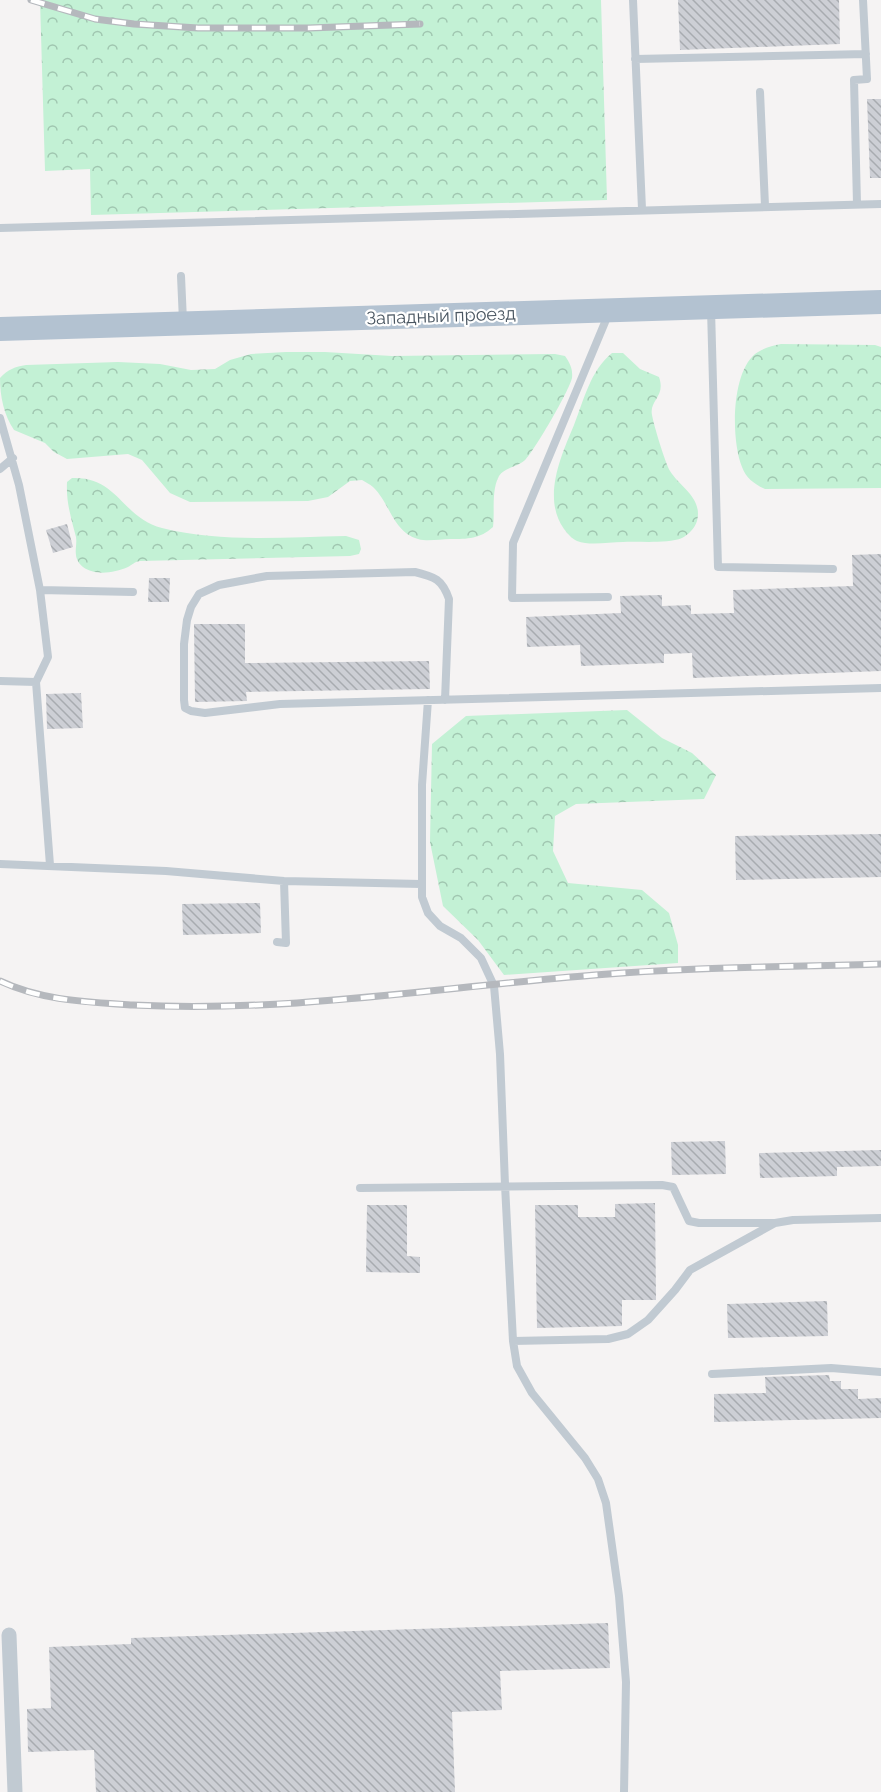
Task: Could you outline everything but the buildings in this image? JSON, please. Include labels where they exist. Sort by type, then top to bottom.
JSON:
[{"type":"main road","name":"Западный проезд","points":[[0,329],[881,302]]},
{"type":"street","points":[[9,1635],[15,1792]]},
{"type":"lane","points":[[633,0],[642,209]]},
{"type":"lane","points":[[857,204],[854,80],[867,79],[863,0]]},
{"type":"lane","points":[[635,60],[866,54]]},
{"type":"lane","points":[[760,92],[765,206]]},
{"type":"lane","points":[[0,228],[881,204]]},
{"type":"lane","points":[[181,276],[183,323]]},
{"type":"lane","points":[[711,308],[718,567],[833,569]]},
{"type":"lane","points":[[608,597],[512,598],[513,543],[610,311]]},
{"type":"lane","points":[[0,418],[13,458],[40,590],[48,657],[36,682],[50,865]]},
{"type":"lane","points":[[0,468],[13,458]]},
{"type":"lane","points":[[445,700],[449,599],[444,585],[432,576],[415,572],[267,576],[219,585],[199,594],[191,607],[184,644],[185,708],[205,713],[280,704],[445,700],[881,688]]},
{"type":"lane","points":[[40,590],[133,592]]},
{"type":"lane","points":[[0,681],[36,682]]},
{"type":"lane","points":[[428,700],[422,785],[422,897],[428,913],[440,926],[461,938],[481,958],[494,986],[500,1054],[504,1185],[513,1341],[517,1366],[532,1393],[585,1458],[598,1479],[606,1503],[619,1596],[626,1682],[624,1792]]},
{"type":"lane","points":[[0,864],[166,871],[284,881],[422,884]]},
{"type":"lane","points":[[277,942],[286,943],[284,881]]},
{"type":"lane","points":[[360,1188],[662,1185],[673,1187],[689,1221],[699,1223],[775,1223],[793,1220],[881,1218]]},
{"type":"lane","points":[[513,1341],[608,1339],[628,1334],[655,1313],[690,1270],[775,1223]]},
{"type":"lane","points":[[712,1374],[831,1368],[881,1372]]},
{"type":"green space","points":[[40,0],[601,0],[607,200],[91,215],[90,169],[45,171]]},
{"type":"green space","points":[[781,344],[875,345],[881,347],[881,488],[765,489],[748,477],[738,455],[736,441],[737,391],[747,363],[755,354]]},
{"type":"green space","points":[[286,352],[392,356],[555,354],[565,356],[571,366],[572,378],[559,406],[531,453],[523,462],[499,476],[494,495],[493,527],[473,538],[462,539],[430,540],[418,539],[410,535],[397,524],[379,494],[362,480],[350,481],[328,497],[308,501],[190,502],[170,493],[142,460],[128,454],[67,459],[54,452],[45,443],[14,430],[5,412],[2,399],[0,378],[12,369],[26,365],[118,362],[160,364],[191,370],[215,369],[230,360],[251,354]]},
{"type":"green space","points":[[612,353],[623,353],[640,369],[659,377],[661,384],[659,394],[652,410],[657,435],[670,471],[694,499],[698,513],[695,526],[682,538],[661,542],[594,544],[582,542],[570,536],[558,517],[554,504],[554,491],[559,463],[588,386],[598,368]]},
{"type":"green space","points":[[72,478],[87,479],[100,484],[110,490],[138,516],[162,528],[207,536],[277,538],[346,536],[359,540],[361,549],[359,554],[350,556],[140,561],[117,571],[93,572],[82,566],[76,557],[76,537],[69,510],[67,489],[67,482]]},
{"type":"green space","points":[[627,710],[662,738],[692,753],[716,775],[704,799],[576,804],[555,816],[553,851],[568,883],[642,890],[669,913],[678,945],[678,963],[504,975],[478,940],[443,906],[430,842],[432,744],[466,716]]},
{"type":"railway","points":[[31,0],[95,19],[198,28],[309,28],[420,24]]},
{"type":"railway","points":[[0,981],[49,997],[99,1003],[250,1005],[365,998],[631,972],[881,964]]}]
